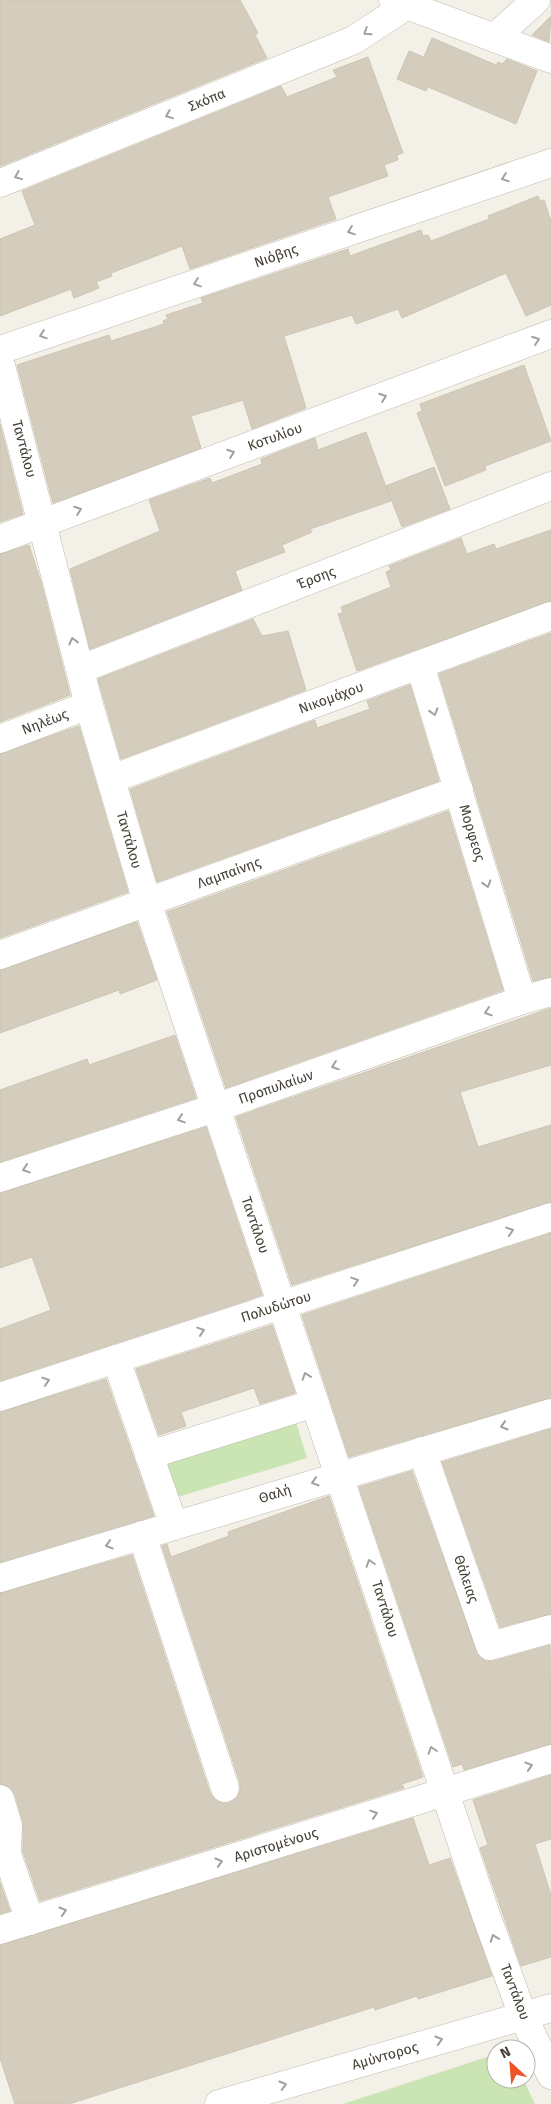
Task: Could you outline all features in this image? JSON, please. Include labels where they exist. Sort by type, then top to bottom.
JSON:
[{"type":"street","points":[[494,38],[536,0]]},
{"type":"street","points":[[400,3],[551,59]]},
{"type":"street","name":"Σκόπα","points":[[0,183],[354,40],[400,3]]},
{"type":"street","name":"Νιόβης","points":[[0,350],[551,163]]},
{"type":"street","name":"Κοτυλίου","points":[[0,539],[551,334]]},
{"type":"street","name":"Ταντάλου","points":[[0,362],[44,522],[89,705],[147,902],[486,1915],[523,2016],[551,2075]]},
{"type":"street","name":"Έρσης","points":[[81,669],[551,486]]},
{"type":"street","name":"Νικομάχου","points":[[111,779],[551,616]]},
{"type":"street","name":"Μορφεος","points":[[420,665],[522,1000]]},
{"type":"street","name":"Νηλέως","points":[[0,739],[89,705]]},
{"type":"street","name":"Λαμπαίνης","points":[[0,955],[459,790]]},
{"type":"street","name":"Προπυλαίων","points":[[0,1178],[215,1108],[522,1000],[551,992]]},
{"type":"street","name":"Πολυδώτου","points":[[0,1396],[551,1217]]},
{"type":"street","points":[[116,1359],[174,1526]]},
{"type":"street","points":[[149,1455],[315,1403]]},
{"type":"street","name":"Θαλή","points":[[0,1578],[340,1474],[551,1413]]},
{"type":"street","name":"Θάλειας","points":[[422,1451],[490,1646],[551,1629]]},
{"type":"street","points":[[142,1535],[224,1788]]},
{"type":"street","name":"Αριστομένους","points":[[0,1930],[445,1791],[551,1760]]},
{"type":"street","points":[[0,1799],[8,1826],[7,1854],[30,1921]]},
{"type":"street","name":"Αμύντορος","points":[[220,2104],[259,2098],[551,2008]]},
{"type":"green space","points":[[295,1419],[307,1458],[174,1498],[162,1459]]},
{"type":"green space","points":[[486,2057],[486,2089],[528,2089],[535,2104],[343,2104]]},
{"type":"building","points":[[0,0],[240,0],[258,33],[255,35],[267,58],[0,166]]},
{"type":"building","points":[[551,16],[549,42],[532,35]]},
{"type":"building","points":[[432,38],[496,65],[498,62],[502,64],[507,59],[537,71],[516,124],[428,87],[426,91],[397,79],[409,51],[424,57]]},
{"type":"building","points":[[368,57],[403,153],[397,155],[398,160],[384,165],[388,176],[328,197],[336,219],[190,269],[182,246],[111,273],[112,276],[96,282],[99,288],[74,298],[71,289],[0,316],[0,239],[35,225],[22,191],[281,86],[287,97],[337,77],[333,70]]},
{"type":"building","points":[[538,196],[540,201],[544,200],[551,221],[551,305],[526,316],[506,273],[402,318],[398,309],[356,324],[352,315],[284,336],[306,408],[252,429],[243,400],[191,416],[201,448],[53,503],[17,365],[109,335],[111,341],[164,324],[163,321],[168,319],[166,315],[203,303],[201,298],[348,249],[350,256],[421,230],[423,236],[428,235],[431,241],[489,219],[488,216]]},
{"type":"building","points":[[524,365],[551,441],[485,466],[486,470],[445,486],[417,413],[422,411],[420,404]]},
{"type":"building","points":[[0,424],[23,514],[0,522]]},
{"type":"building","points":[[366,432],[391,501],[310,529],[312,532],[282,545],[285,552],[235,571],[242,590],[90,649],[70,569],[160,531],[149,500],[210,478],[212,483],[262,464],[261,459],[315,438],[318,450]]},
{"type":"building","points":[[434,467],[450,509],[402,527],[386,486]]},
{"type":"building","points":[[551,530],[551,601],[357,671],[338,614],[343,613],[341,607],[391,587],[386,572],[391,570],[389,566],[461,538],[467,554],[494,544],[496,549]]},
{"type":"building","points":[[29,545],[41,582],[70,695],[0,722],[0,554]]},
{"type":"building","points":[[253,619],[262,636],[288,631],[306,690],[121,759],[98,679]]},
{"type":"building","points":[[551,633],[551,977],[533,981],[439,674]]},
{"type":"building","points":[[410,685],[439,781],[157,882],[130,789],[315,720],[317,728],[370,709],[367,701]]},
{"type":"building","points":[[79,726],[128,892],[0,938],[0,754]]},
{"type":"building","points":[[448,811],[503,990],[226,1088],[167,912]]},
{"type":"building","points":[[137,922],[157,980],[120,994],[119,990],[0,1033],[0,970]]},
{"type":"building","points":[[551,1008],[551,1065],[460,1092],[478,1147],[551,1125],[551,1202],[292,1285],[236,1117]]},
{"type":"building","points":[[175,1035],[196,1098],[0,1162],[0,1090],[87,1059],[89,1065]]},
{"type":"building","points":[[206,1127],[262,1295],[0,1381],[0,1329],[51,1310],[32,1257],[0,1268],[0,1193]]},
{"type":"building","points":[[551,1233],[551,1398],[349,1457],[302,1315]]},
{"type":"building","points":[[272,1325],[295,1393],[260,1404],[254,1388],[181,1412],[186,1426],[159,1435],[136,1369]]},
{"type":"building","points":[[106,1379],[154,1516],[0,1562],[0,1412]]},
{"type":"building","points":[[551,1429],[551,1614],[500,1627],[442,1462]]},
{"type":"building","points":[[412,1471],[479,1657],[486,1661],[494,1661],[550,1645],[551,1744],[464,1770],[462,1764],[453,1767],[359,1487]]},
{"type":"building","points":[[329,1496],[423,1777],[402,1784],[404,1788],[40,1901],[23,1852],[23,1822],[15,1795],[10,1787],[0,1784],[0,1593],[132,1555],[210,1793],[215,1800],[229,1803],[237,1798],[240,1791],[240,1783],[162,1546],[167,1544],[171,1557],[229,1536],[228,1532]]},
{"type":"building","points":[[551,1775],[551,1839],[535,1844],[551,1895],[551,1957],[521,1966],[480,1848],[488,1845],[473,1800]]},
{"type":"building","points":[[413,1818],[429,1865],[450,1858],[492,1976],[418,1999],[417,1996],[375,2010],[374,2007],[69,2104],[15,2104],[0,2058],[0,1945]]},
{"type":"building","points":[[0,1882],[10,1911],[0,1914]]}]
